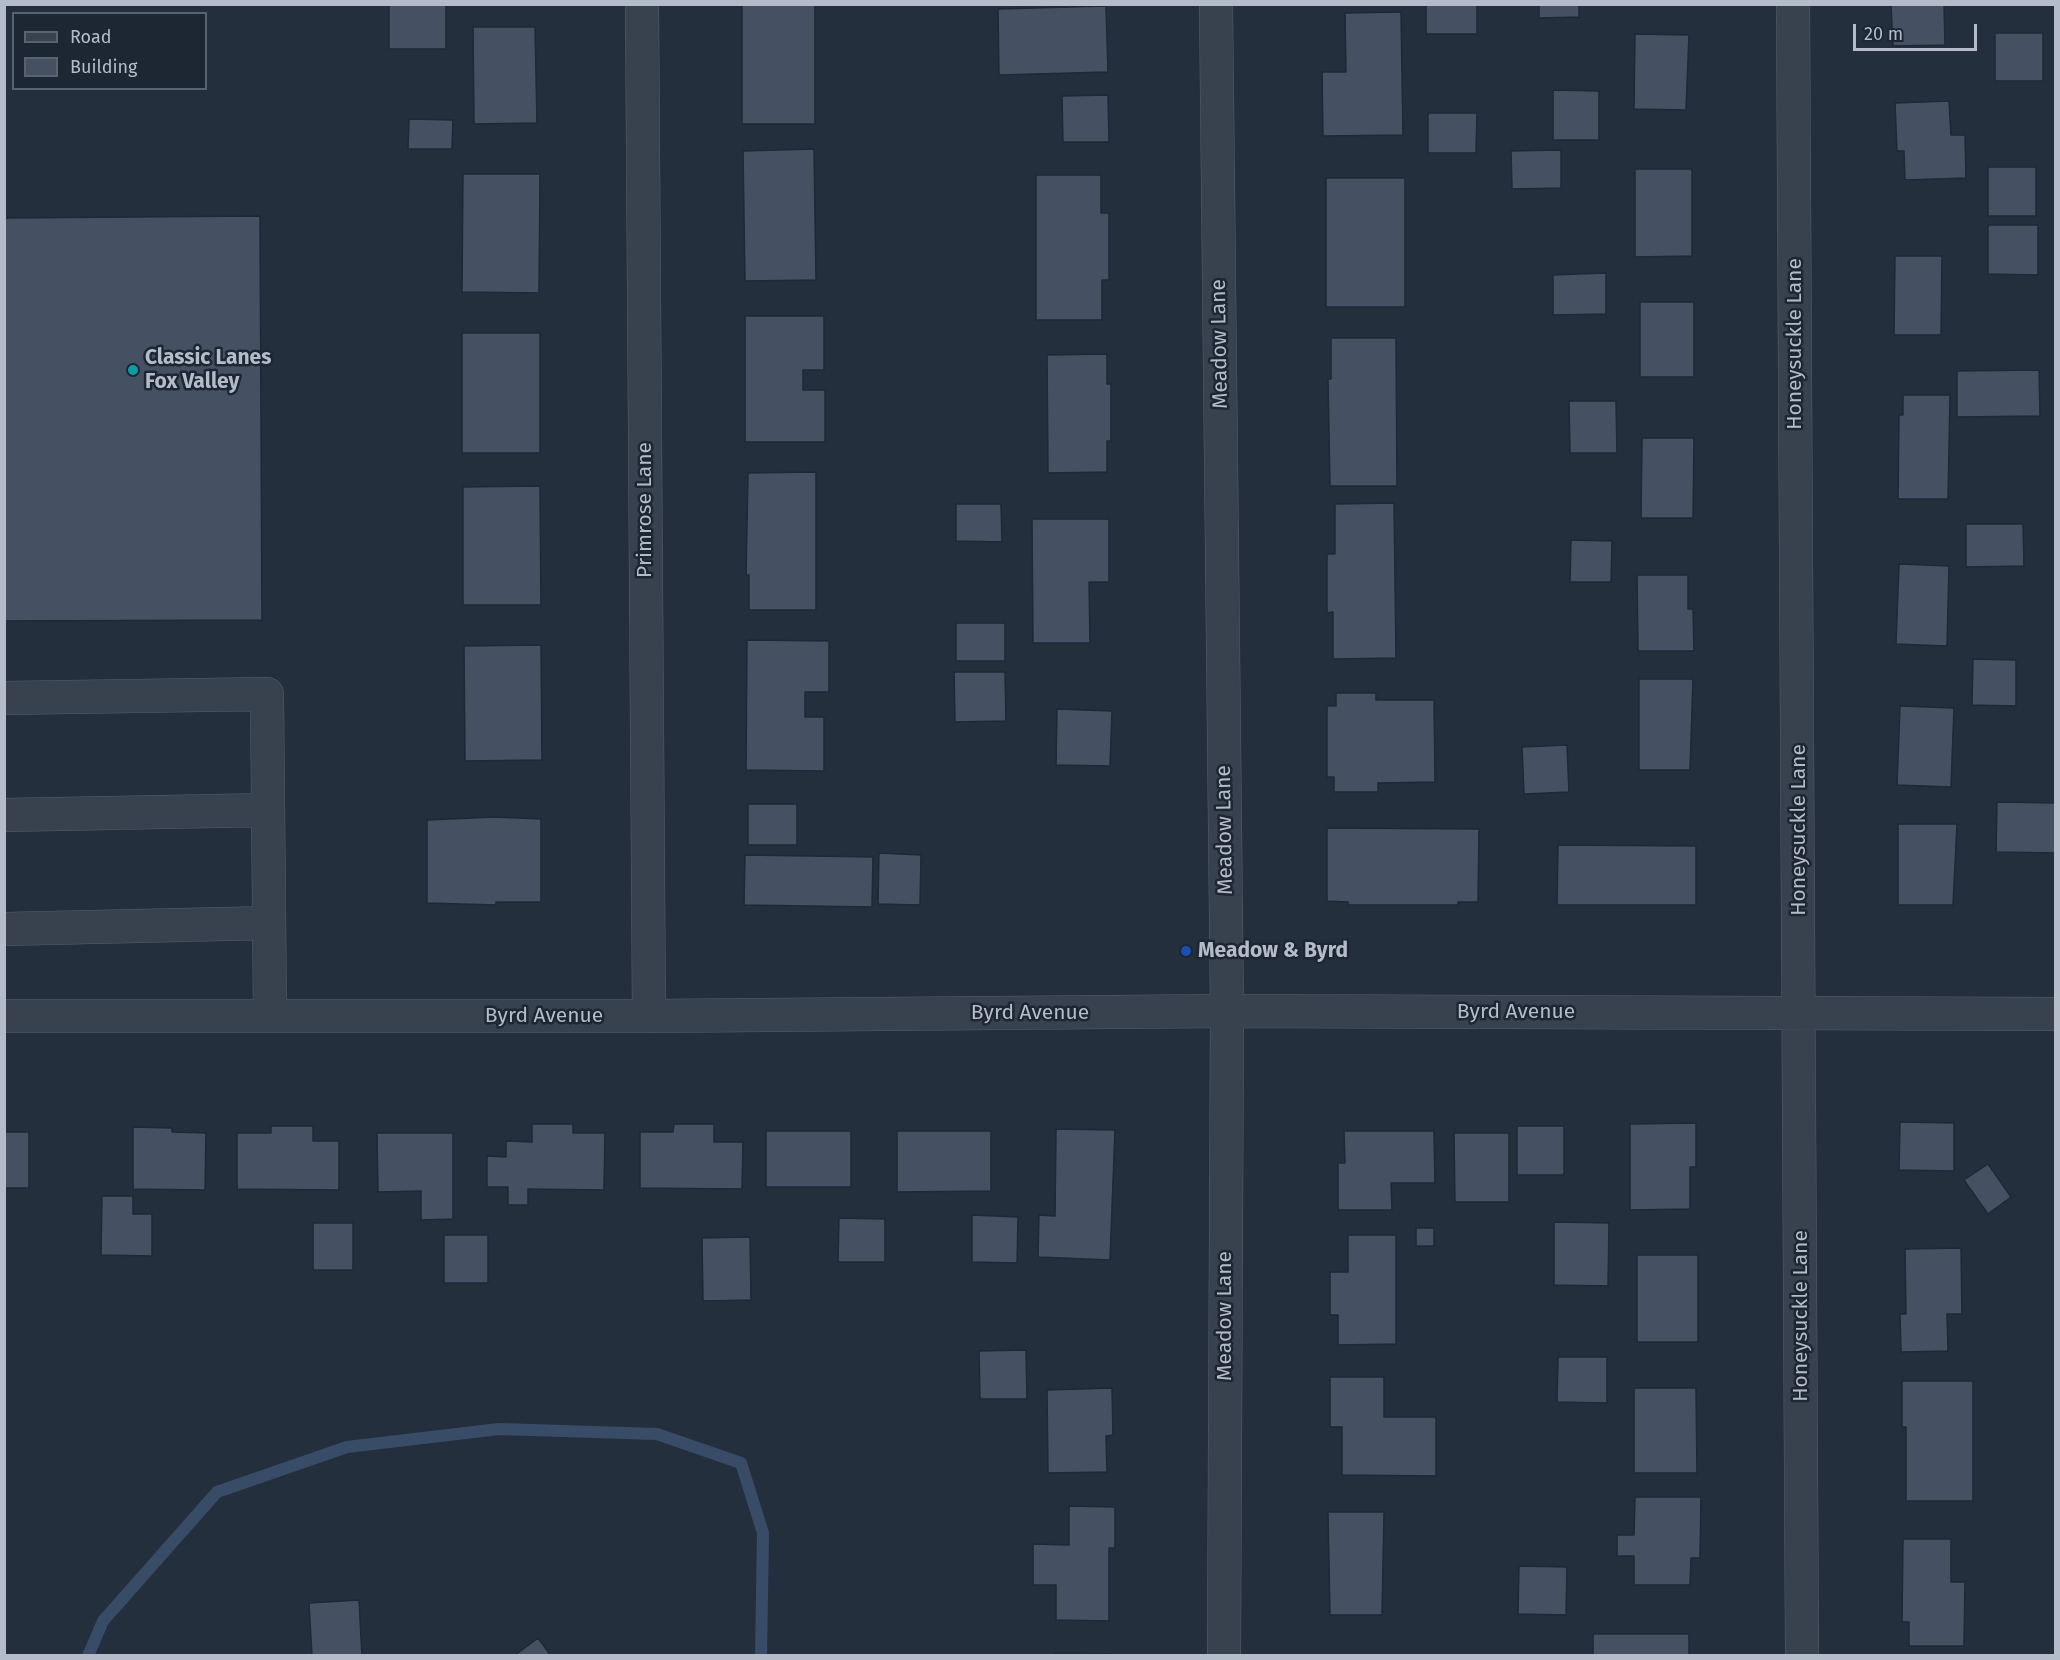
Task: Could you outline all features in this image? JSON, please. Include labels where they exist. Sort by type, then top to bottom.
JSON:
[{"type":"street","name":"Primrose Lane","points":[[642,4],[649,1016]]},
{"type":"street","name":"Meadow Lane","points":[[1216,4],[1227,1011],[1224,1656]]},
{"type":"street","name":"Honeysuckle Lane","points":[[1793,4],[1802,1656]]},
{"type":"street","points":[[4,698],[267,694],[270,1016]]},
{"type":"street","points":[[4,814],[268,810]]},
{"type":"street","points":[[4,928],[269,923]]},
{"type":"street","name":"Byrd Avenue","points":[[4,1016],[649,1016],[1227,1011],[2055,1014]]},
{"type":"building","points":[[389,4],[446,4],[446,49],[389,49]]},
{"type":"building","points":[[742,4],[815,4],[815,124],[742,124]]},
{"type":"building","points":[[1426,4],[1477,4],[1477,34],[1426,34]]},
{"type":"building","points":[[1539,4],[1579,4],[1579,17],[1539,18]]},
{"type":"building","points":[[1891,4],[1944,4],[1945,45],[1893,46]]},
{"type":"building","points":[[1106,6],[1108,72],[999,75],[998,9]]},
{"type":"building","points":[[1401,12],[1403,135],[1323,136],[1322,72],[1346,72],[1345,13]]},
{"type":"building","points":[[473,27],[535,27],[537,123],[474,124]]},
{"type":"building","points":[[1995,33],[2043,33],[2043,81],[1995,81]]},
{"type":"building","points":[[1635,34],[1689,35],[1686,110],[1634,109]]},
{"type":"building","points":[[1553,90],[1599,91],[1599,140],[1553,140]]},
{"type":"building","points":[[1108,95],[1109,142],[1063,142],[1062,96]]},
{"type":"building","points":[[1949,101],[1951,135],[1965,135],[1966,178],[1905,180],[1904,151],[1897,151],[1895,103]]},
{"type":"building","points":[[1428,113],[1477,113],[1476,153],[1428,153]]},
{"type":"building","points":[[409,119],[453,120],[452,149],[408,149]]},
{"type":"building","points":[[814,149],[816,280],[745,281],[743,151]]},
{"type":"building","points":[[1561,150],[1561,188],[1512,189],[1511,151]]},
{"type":"building","points":[[1988,167],[2036,167],[2036,216],[1988,216]]},
{"type":"building","points":[[1635,169],[1692,169],[1692,256],[1635,257]]},
{"type":"building","points":[[463,174],[540,174],[539,293],[462,292]]},
{"type":"building","points":[[1036,175],[1101,175],[1101,213],[1109,213],[1109,280],[1102,280],[1102,320],[1036,320]]},
{"type":"building","points":[[1326,178],[1405,178],[1405,307],[1326,307]]},
{"type":"building","name":"Classic Lanes Fox Valley","points":[[260,216],[262,620],[4,621],[4,218]]},
{"type":"building","points":[[1988,225],[2038,225],[2038,275],[1988,274]]},
{"type":"building","points":[[1895,256],[1942,256],[1941,335],[1894,335]]},
{"type":"building","points":[[1606,273],[1606,314],[1553,315],[1553,275]]},
{"type":"building","points":[[1640,302],[1694,302],[1694,377],[1640,377]]},
{"type":"building","points":[[745,316],[824,316],[824,370],[803,370],[803,390],[825,390],[825,442],[745,442]]},
{"type":"building","points":[[462,333],[540,333],[540,453],[462,453]]},
{"type":"building","points":[[1331,338],[1396,338],[1397,486],[1330,486],[1328,379],[1331,379]]},
{"type":"building","points":[[1107,354],[1107,384],[1111,384],[1111,441],[1107,441],[1107,472],[1048,473],[1047,355]]},
{"type":"building","points":[[2039,370],[2040,416],[1957,417],[1957,371]]},
{"type":"building","points":[[1903,395],[1950,395],[1948,499],[1898,499],[1899,415],[1903,415]]},
{"type":"building","points":[[1569,401],[1616,401],[1617,453],[1570,453]]},
{"type":"building","points":[[1642,438],[1694,438],[1693,518],[1641,518]]},
{"type":"building","points":[[816,472],[816,610],[749,610],[749,575],[746,575],[748,473]]},
{"type":"building","points":[[540,486],[541,605],[463,605],[463,487]]},
{"type":"building","points":[[1394,503],[1396,658],[1333,659],[1333,612],[1327,613],[1327,554],[1335,554],[1335,504]]},
{"type":"building","points":[[956,504],[1001,504],[1002,542],[956,541]]},
{"type":"building","points":[[1032,519],[1109,519],[1109,582],[1089,582],[1090,643],[1033,643]]},
{"type":"building","points":[[1966,524],[2023,524],[2024,566],[1966,567]]},
{"type":"building","points":[[1571,540],[1612,541],[1611,582],[1570,582]]},
{"type":"building","points":[[1899,564],[1949,566],[1947,646],[1896,644]]},
{"type":"building","points":[[1637,575],[1688,575],[1688,609],[1693,609],[1694,651],[1638,651]]},
{"type":"building","points":[[956,623],[1005,623],[1005,661],[956,661]]},
{"type":"building","points":[[747,640],[829,641],[829,692],[805,692],[805,717],[824,717],[824,771],[746,770]]},
{"type":"building","points":[[541,645],[542,760],[465,761],[464,646]]},
{"type":"building","points":[[1973,659],[2016,660],[2016,706],[1972,705]]},
{"type":"building","points":[[954,672],[1005,672],[1006,721],[955,722]]},
{"type":"building","points":[[1639,679],[1693,679],[1690,770],[1639,770]]},
{"type":"building","points":[[1336,693],[1376,693],[1376,700],[1434,700],[1435,782],[1378,783],[1378,792],[1334,792],[1334,777],[1327,777],[1327,706],[1336,706]]},
{"type":"building","points":[[1900,706],[1954,708],[1951,787],[1897,785]]},
{"type":"building","points":[[1057,709],[1112,711],[1110,766],[1056,765]]},
{"type":"building","points":[[1567,745],[1569,792],[1524,794],[1522,747]]},
{"type":"building","points":[[1997,802],[2056,803],[2056,853],[1996,852]]},
{"type":"building","points":[[748,804],[797,804],[797,845],[748,845]]},
{"type":"building","points":[[494,817],[541,819],[541,902],[496,902],[496,905],[427,903],[427,820]]},
{"type":"building","points":[[1898,824],[1957,824],[1953,905],[1898,905]]},
{"type":"building","points":[[1327,828],[1479,829],[1478,902],[1458,902],[1458,905],[1348,905],[1348,902],[1327,901]]},
{"type":"building","points":[[1558,845],[1696,846],[1696,905],[1557,905]]},
{"type":"building","points":[[879,853],[921,855],[920,905],[878,904]]},
{"type":"building","points":[[745,855],[873,857],[872,907],[744,905]]},
{"type":"building","points":[[1900,1122],[1954,1123],[1954,1171],[1899,1170]]},
{"type":"building","points":[[1696,1123],[1696,1167],[1690,1167],[1690,1209],[1630,1210],[1630,1124]]},
{"type":"building","points":[[532,1124],[573,1124],[573,1133],[605,1133],[604,1190],[528,1189],[528,1205],[508,1205],[508,1187],[487,1187],[487,1156],[506,1157],[506,1141],[532,1142]]},
{"type":"building","points":[[674,1124],[714,1124],[714,1142],[743,1142],[742,1189],[640,1188],[640,1132],[673,1132]]},
{"type":"building","points":[[271,1126],[313,1126],[313,1141],[339,1141],[339,1190],[237,1189],[237,1133],[271,1133]]},
{"type":"building","points":[[1517,1126],[1564,1126],[1564,1175],[1517,1175]]},
{"type":"building","points":[[133,1127],[172,1128],[172,1132],[206,1133],[205,1190],[133,1189]]},
{"type":"building","points":[[1056,1129],[1115,1130],[1110,1260],[1038,1257],[1039,1215],[1055,1216]]},
{"type":"building","points":[[766,1131],[851,1131],[851,1187],[766,1187]]},
{"type":"building","points":[[897,1131],[991,1131],[991,1191],[897,1192]]},
{"type":"building","points":[[1344,1131],[1434,1131],[1435,1183],[1391,1183],[1392,1210],[1338,1210],[1338,1163],[1345,1163]]},
{"type":"building","points":[[4,1132],[29,1132],[29,1188],[4,1188]]},
{"type":"building","points":[[377,1133],[453,1133],[453,1219],[421,1220],[421,1191],[378,1192]]},
{"type":"building","points":[[1454,1133],[1509,1133],[1509,1202],[1455,1202]]},
{"type":"building","points":[[1988,1164],[2011,1197],[1988,1214],[1964,1180]]},
{"type":"building","points":[[102,1196],[133,1196],[133,1214],[152,1214],[152,1256],[101,1255]]},
{"type":"building","points":[[972,1215],[1018,1217],[1017,1263],[972,1262]]},
{"type":"building","points":[[839,1218],[885,1219],[885,1262],[838,1262]]},
{"type":"building","points":[[1554,1222],[1609,1223],[1608,1286],[1554,1285]]},
{"type":"building","points":[[313,1223],[353,1223],[353,1270],[313,1270]]},
{"type":"building","points":[[1416,1228],[1434,1228],[1434,1246],[1416,1246]]},
{"type":"building","points":[[444,1235],[488,1235],[488,1283],[444,1283]]},
{"type":"building","points":[[1348,1235],[1396,1235],[1396,1344],[1338,1345],[1338,1315],[1330,1315],[1330,1272],[1348,1272]]},
{"type":"building","points":[[750,1237],[751,1300],[703,1301],[702,1238]]},
{"type":"building","points":[[1961,1248],[1962,1314],[1947,1314],[1948,1351],[1901,1352],[1900,1314],[1906,1314],[1905,1249]]},
{"type":"building","points":[[1637,1255],[1698,1255],[1698,1342],[1637,1342]]},
{"type":"building","points":[[1026,1350],[1027,1399],[980,1399],[979,1351]]},
{"type":"building","points":[[1558,1357],[1607,1357],[1607,1403],[1557,1402]]},
{"type":"building","points":[[1330,1377],[1384,1377],[1384,1417],[1436,1417],[1436,1476],[1342,1475],[1342,1427],[1330,1427]]},
{"type":"building","points":[[1902,1381],[1973,1381],[1973,1501],[1906,1501],[1906,1427],[1902,1427]]},
{"type":"building","points":[[1112,1388],[1113,1435],[1106,1436],[1107,1472],[1048,1473],[1047,1390]]},
{"type":"building","points":[[1634,1388],[1696,1388],[1697,1473],[1634,1473]]},
{"type":"building","points":[[1635,1497],[1701,1497],[1700,1558],[1691,1558],[1690,1585],[1634,1585],[1634,1556],[1617,1556],[1617,1535],[1634,1535]]},
{"type":"building","points":[[1069,1506],[1115,1507],[1115,1548],[1109,1548],[1109,1621],[1056,1620],[1056,1585],[1033,1585],[1033,1544],[1069,1545]]},
{"type":"building","points":[[1328,1512],[1384,1512],[1382,1615],[1330,1615]]},
{"type":"building","points":[[1903,1539],[1951,1539],[1951,1582],[1965,1582],[1964,1646],[1909,1646],[1909,1622],[1902,1622]]},
{"type":"building","points":[[1519,1566],[1567,1567],[1566,1615],[1518,1614]]},
{"type":"building","points":[[359,1600],[362,1656],[312,1656],[309,1603]]},
{"type":"building","points":[[1593,1634],[1689,1634],[1689,1656],[1593,1656]]},
{"type":"building","points":[[538,1638],[551,1656],[514,1656]]},
{"type":"building","points":[[1055,1653],[1109,1654],[1109,1656],[1055,1656]]},
{"type":"waterway","points":[[88,1656],[103,1621],[217,1492],[347,1447],[499,1429],[657,1434],[741,1463],[763,1533],[761,1656]]},
{"type":"place","name":"Classic Lanes Fox Valley","points":[[133,370]]},
{"type":"place","name":"Meadow & Byrd","points":[[1186,951]]}]
